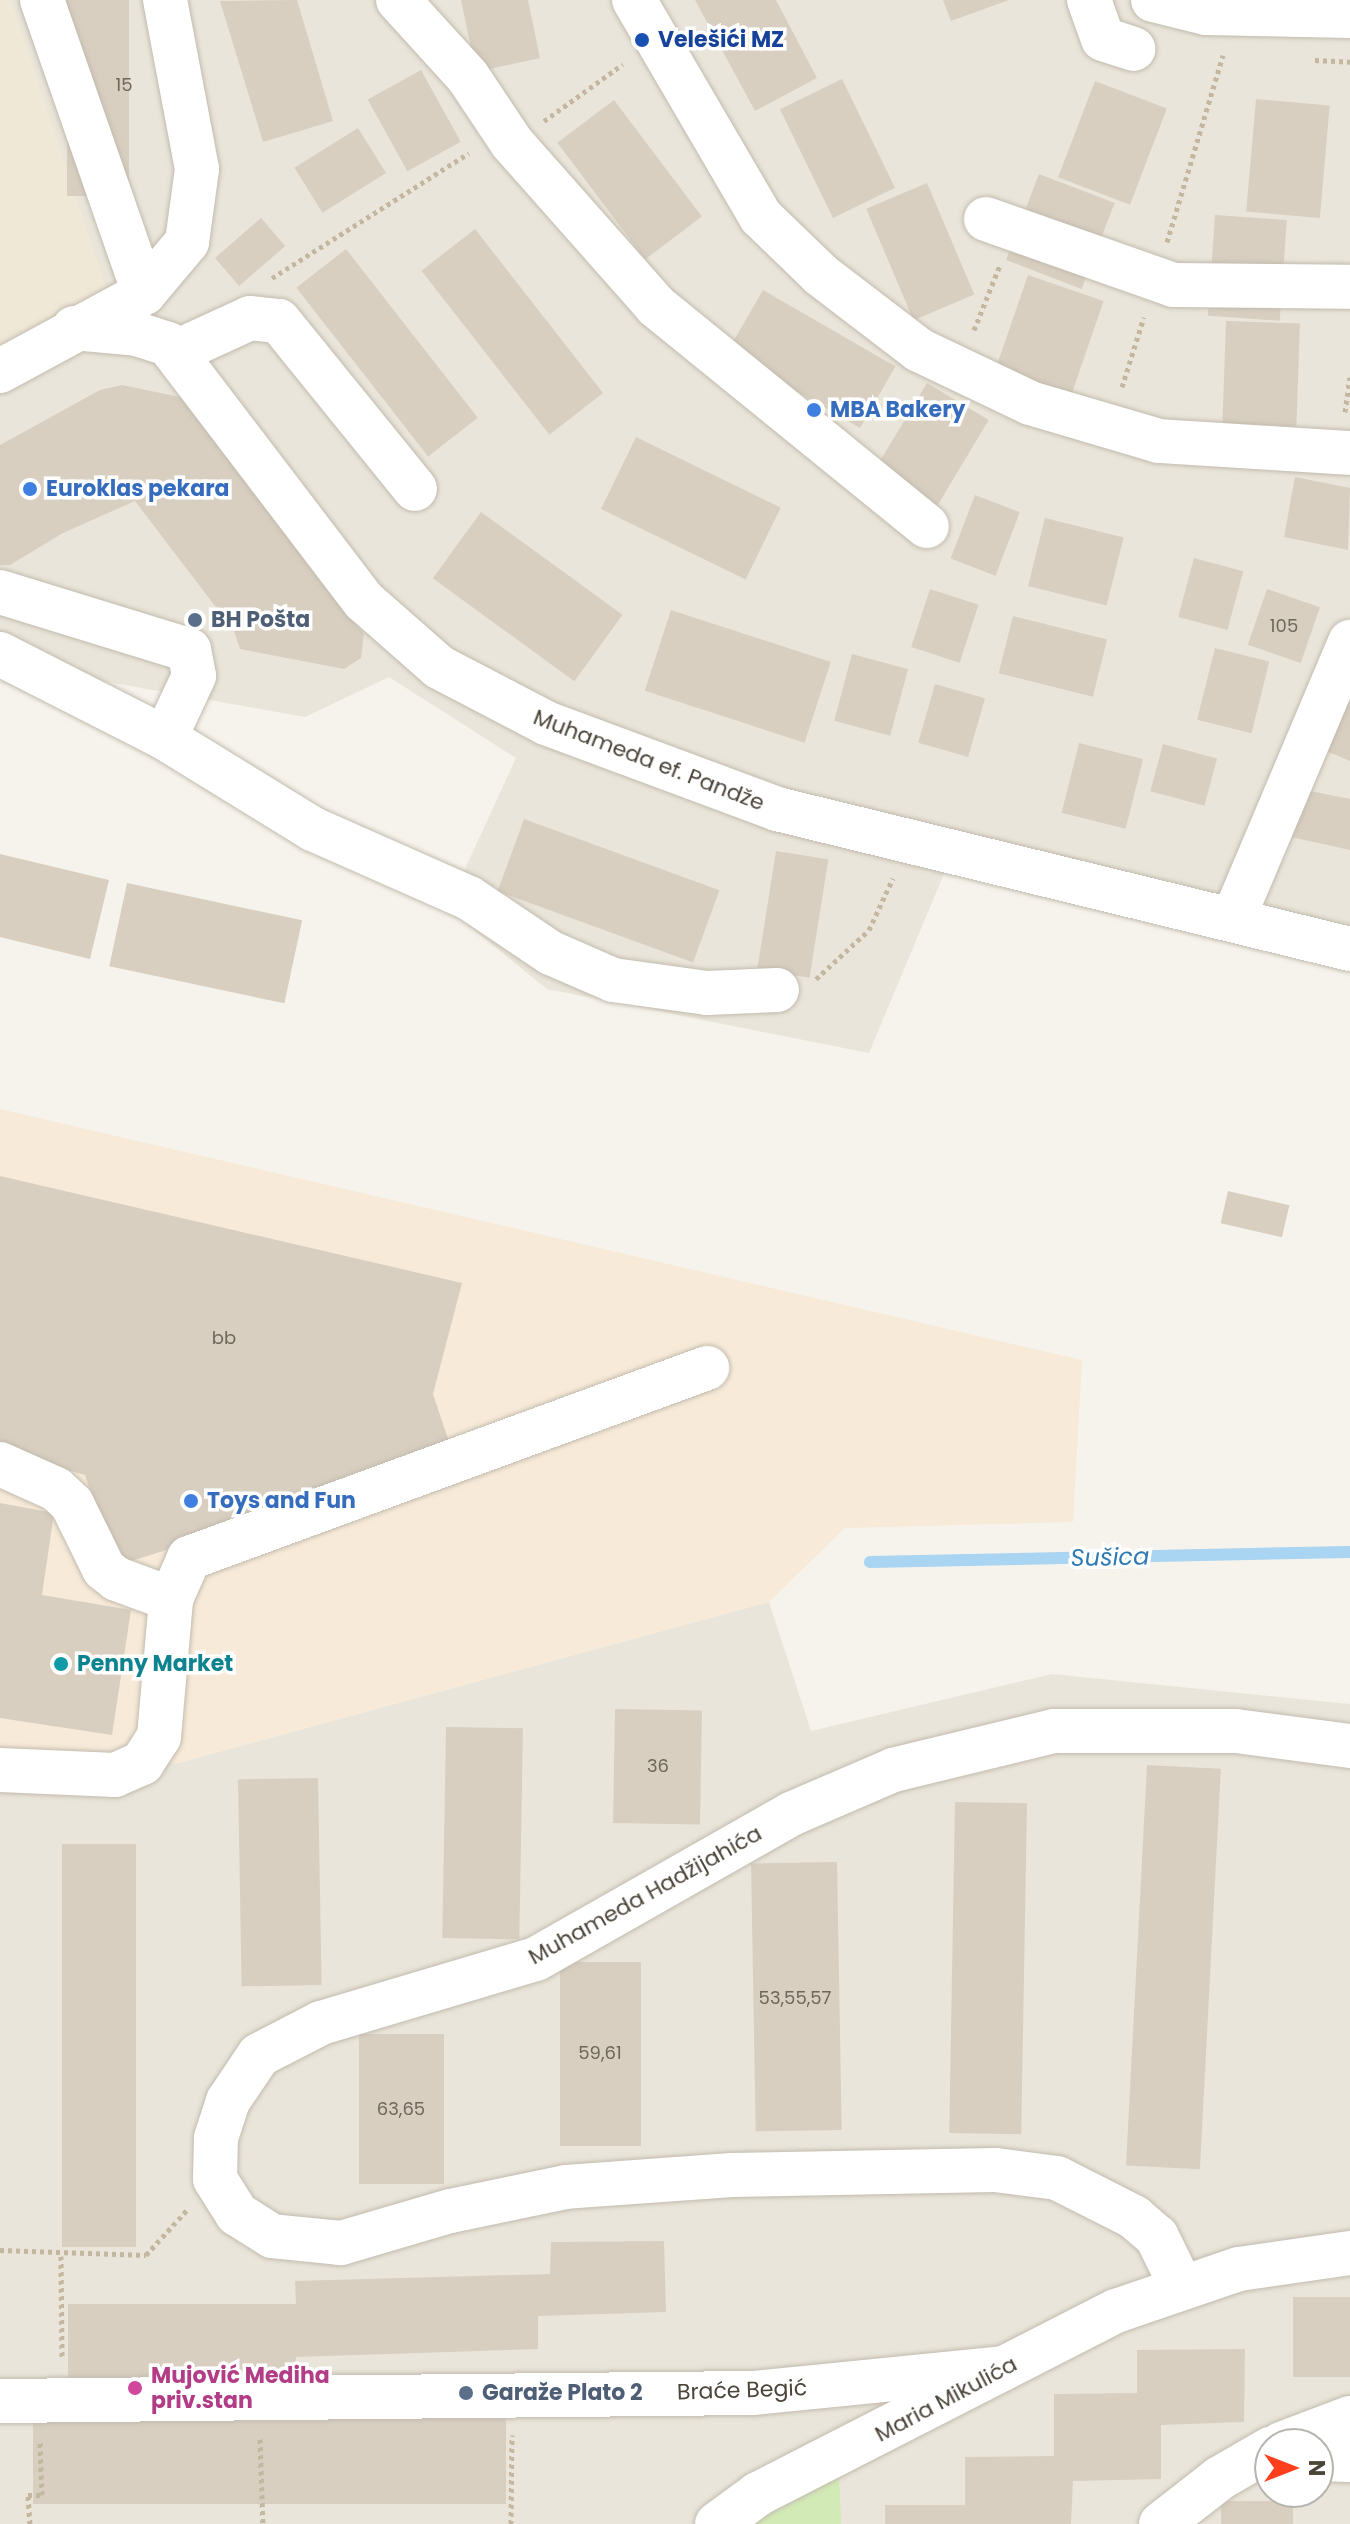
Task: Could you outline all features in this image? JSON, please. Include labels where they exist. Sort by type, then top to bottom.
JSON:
[{"type":"street","points":[[42,0],[144,293]]},
{"type":"street","points":[[0,371],[74,328],[144,293],[187,242],[195,207],[197,169],[165,0]]},
{"type":"street","points":[[398,0],[468,77],[508,137],[656,306],[927,526]]},
{"type":"street","points":[[634,0],[761,217],[821,275],[919,350],[1030,403],[1159,441],[1350,453]]},
{"type":"street","points":[[1089,0],[1103,39],[1133,49]]},
{"type":"street","points":[[1153,0],[1206,13],[1350,16]]},
{"type":"street","points":[[1000,225],[1173,285],[1350,287]]},
{"type":"street","points":[[176,352],[250,318],[279,321],[415,489]]},
{"type":"street","name":"Muhameda ef. Pandže","points":[[74,328],[137,334],[168,344],[364,601],[439,667],[546,723],[777,809],[1350,949]]},
{"type":"street","points":[[0,592],[189,650],[194,676],[165,738]]},
{"type":"street","points":[[1233,919],[1349,648]]},
{"type":"street","points":[[0,654],[165,738],[313,829],[469,898],[551,953],[613,980],[707,993],[777,990]]},
{"type":"street","points":[[1304,937],[1350,981]]},
{"type":"street","points":[[0,1770],[115,1775],[142,1763],[159,1737],[171,1599],[189,1558],[707,1368]]},
{"type":"street","points":[[0,1464],[56,1489],[72,1504],[111,1574],[171,1599]]},
{"type":"street","name":"Muhameda Hadžijahića","points":[[215,2179],[216,2138],[228,2101],[259,2055],[321,2023],[536,1959],[791,1814],[893,1770],[1054,1731],[1236,1731],[1350,1746]]},
{"type":"street","points":[[215,2179],[237,2214],[272,2236],[341,2243],[450,2211],[566,2187],[732,2175],[995,2170],[1057,2178],[1134,2217],[1157,2237],[1181,2286]]},
{"type":"street","name":"Maria Mikulića","points":[[717,2524],[758,2494],[1116,2311],[1181,2286],[1239,2269],[1350,2253]]},
{"type":"street","name":"Braće Begić","points":[[34,2401],[754,2393],[1004,2368]]},
{"type":"street","points":[[1326,2428],[1350,2418]]},
{"type":"street","points":[[1161,2524],[1254,2461]]},
{"type":"path","points":[[262,284],[508,137],[657,40]]},
{"type":"path","points":[[958,368],[1000,225]]},
{"type":"path","points":[[777,990],[814,982],[869,930],[893,881],[901,840]]},
{"type":"path","points":[[0,2250],[61,2256],[146,2255],[215,2179]]},
{"type":"path","points":[[30,2524],[28,2495],[42,2495],[34,2401],[61,2256]]},
{"type":"path","points":[[511,2524],[512,2394]]},
{"type":"path","points":[[258,2398],[263,2524]]},
{"type":"shaded area","points":[[0,0],[1350,0],[1350,948],[946,869],[869,1053],[547,989],[447,908],[516,758],[389,677],[305,717],[0,663]]},
{"type":"shaded area","points":[[0,0],[11,0],[107,290],[0,347]]},
{"type":"shaded area","points":[[0,1109],[1082,1360],[1073,1522],[845,1528],[769,1602],[178,1763],[0,1748]]},
{"type":"shaded area","points":[[769,1602],[811,1731],[1052,1674],[1350,1704],[1350,2524],[0,2524],[0,1748],[178,1763]]},
{"type":"green space","points":[[838,2447],[841,2524],[710,2524]]},
{"type":"building","points":[[67,0],[129,0],[129,196],[67,196]]},
{"type":"building","points":[[297,0],[333,121],[263,142],[220,1]]},
{"type":"building","points":[[461,0],[528,0],[540,58],[476,72]]},
{"type":"building","points":[[695,0],[776,0],[817,78],[755,111]]},
{"type":"building","points":[[943,0],[1009,0],[951,21]]},
{"type":"building","points":[[421,70],[461,142],[407,171],[368,100]]},
{"type":"building","points":[[842,79],[895,188],[833,218],[780,109]]},
{"type":"building","points":[[1095,81],[1167,109],[1130,205],[1058,177]]},
{"type":"building","points":[[1256,99],[1330,105],[1320,218],[1246,212]]},
{"type":"building","points":[[614,100],[702,217],[645,259],[557,143]]},
{"type":"building","points":[[358,128],[386,173],[322,213],[294,168]]},
{"type":"building","points":[[1039,174],[1115,203],[1082,289],[1006,260]]},
{"type":"building","points":[[927,183],[974,294],[914,320],[866,209]]},
{"type":"building","points":[[1215,215],[1287,220],[1280,321],[1208,316]]},
{"type":"building","points":[[261,218],[285,246],[239,286],[215,258]]},
{"type":"building","points":[[475,229],[603,393],[549,435],[421,271]]},
{"type":"building","points":[[346,249],[478,418],[428,456],[296,288]]},
{"type":"building","points":[[1028,275],[1104,301],[1069,400],[994,374]]},
{"type":"building","points":[[763,290],[896,366],[860,428],[728,351]]},
{"type":"building","points":[[1226,321],[1300,324],[1296,427],[1222,424]]},
{"type":"building","points":[[927,383],[989,420],[938,505],[876,468]]},
{"type":"building","points":[[122,385],[180,397],[203,415],[228,458],[364,634],[361,658],[344,669],[240,649],[234,631],[135,501],[63,533],[10,565],[0,565],[0,445],[100,390]]},
{"type":"building","points":[[636,437],[781,508],[746,579],[601,509]]},
{"type":"building","points":[[1295,477],[1350,488],[1348,550],[1284,537]]},
{"type":"building","points":[[975,495],[1020,512],[995,576],[951,558]]},
{"type":"building","points":[[481,512],[623,615],[574,681],[433,578]]},
{"type":"building","points":[[1045,518],[1124,538],[1107,606],[1028,586]]},
{"type":"building","points":[[1194,558],[1243,571],[1227,630],[1178,617]]},
{"type":"building","points":[[930,589],[979,605],[960,663],[911,647]]},
{"type":"building","points":[[1267,589],[1320,607],[1301,663],[1248,645]]},
{"type":"building","points":[[671,610],[831,662],[805,743],[645,691]]},
{"type":"building","points":[[1013,616],[1107,639],[1093,697],[999,673]]},
{"type":"building","points":[[1215,648],[1269,662],[1251,733],[1197,720]]},
{"type":"building","points":[[852,654],[908,669],[890,736],[834,721]]},
{"type":"building","points":[[935,684],[985,698],[968,757],[918,743]]},
{"type":"building","points":[[1350,688],[1350,761],[1324,750]]},
{"type":"building","points":[[1079,743],[1143,759],[1126,829],[1062,813]]},
{"type":"building","points":[[1163,744],[1217,758],[1204,806],[1150,791]]},
{"type":"building","points":[[1291,787],[1350,799],[1350,850],[1282,835]]},
{"type":"building","points":[[524,819],[719,890],[693,962],[498,891]]},
{"type":"building","points":[[776,851],[828,859],[810,978],[757,970]]},
{"type":"building","points":[[0,854],[109,880],[90,959],[0,937]]},
{"type":"building","points":[[127,883],[302,920],[284,1003],[109,966]]},
{"type":"building","points":[[0,1176],[462,1283],[433,1394],[455,1460],[115,1566],[85,1475],[0,1451]]},
{"type":"building","points":[[1228,1191],[1289,1205],[1282,1237],[1221,1223]]},
{"type":"building","name":"Penny Market","points":[[0,1503],[54,1513],[42,1595],[131,1610],[112,1735],[0,1718]]},
{"type":"building","points":[[615,1709],[702,1711],[700,1825],[613,1823]]},
{"type":"building","points":[[446,1727],[523,1728],[519,1939],[442,1938]]},
{"type":"building","points":[[1147,1765],[1221,1769],[1200,2169],[1126,2165]]},
{"type":"building","points":[[318,1778],[322,1985],[242,1986],[238,1779]]},
{"type":"building","points":[[955,1802],[1027,1803],[1021,2134],[949,2133]]},
{"type":"building","points":[[62,1844],[136,1844],[136,2247],[62,2247]]},
{"type":"building","points":[[837,1862],[842,2130],[756,2131],[751,1864]]},
{"type":"building","points":[[560,1962],[641,1962],[641,2146],[560,2146]]},
{"type":"building","points":[[359,2034],[444,2034],[444,2184],[359,2184]]},
{"type":"building","points":[[664,2241],[666,2312],[538,2316],[538,2349],[296,2357],[294,2376],[68,2379],[68,2304],[296,2304],[295,2281],[550,2274],[551,2242]]},
{"type":"building","points":[[1293,2297],[1350,2297],[1350,2377],[1293,2377]]},
{"type":"building","points":[[1245,2349],[1244,2422],[1161,2425],[1161,2479],[1073,2481],[1071,2524],[885,2524],[885,2505],[965,2505],[965,2457],[1054,2456],[1054,2394],[1137,2393],[1137,2350]]},
{"type":"building","points":[[33,2417],[506,2417],[506,2504],[33,2504]]},
{"type":"building","points":[[1221,2501],[1254,2501],[1254,2508],[1293,2508],[1293,2524],[1221,2524]]},
{"type":"waterway","name":"Sušica","points":[[870,1562],[1350,1552]]},
{"type":"place","name":"Velešići MZ","points":[[642,40]]},
{"type":"place","name":"MBA Bakery","points":[[814,410]]},
{"type":"place","name":"Euroklas pekara","points":[[30,489]]},
{"type":"place","name":"BH Pošta","points":[[195,620]]},
{"type":"place","name":"Toys and Fun","points":[[191,1501]]},
{"type":"place","name":"Penny Market","points":[[61,1664]]},
{"type":"place","name":"Mujović Mediha priv.stan","points":[[135,2388]]},
{"type":"place","name":"Garaže Plato 2","points":[[466,2393]]}]
